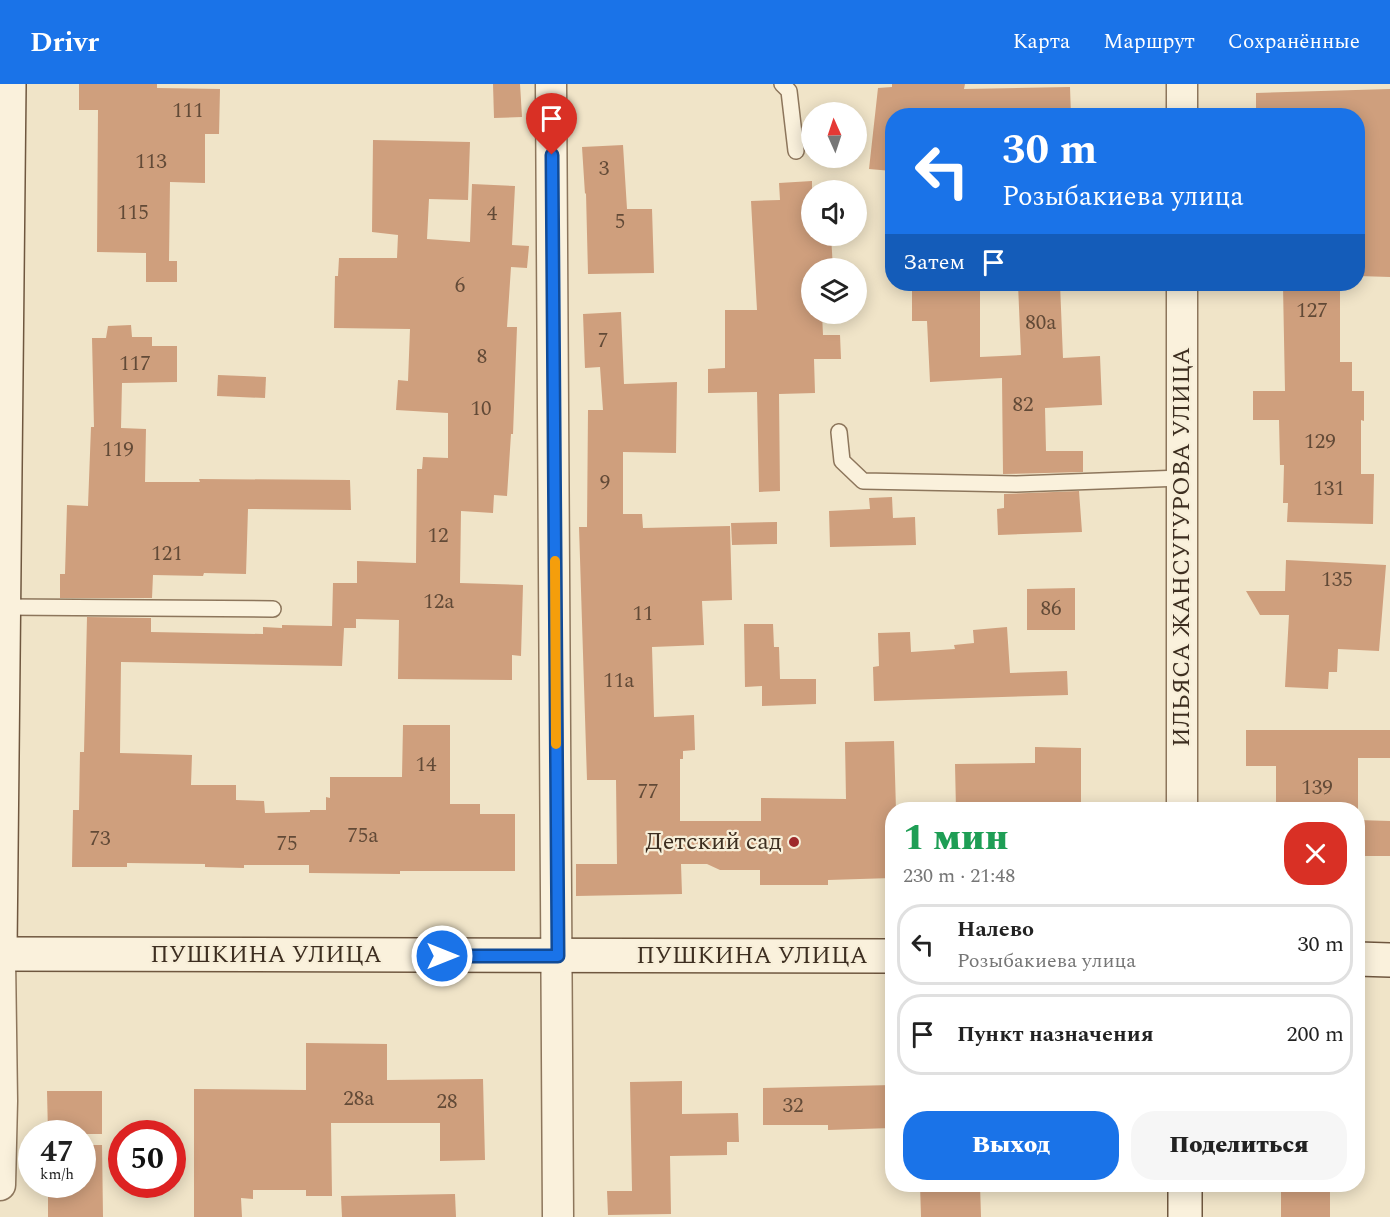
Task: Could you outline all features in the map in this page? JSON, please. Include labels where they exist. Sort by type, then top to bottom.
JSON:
[{"type":"main road","points":[[0,949],[9,84]]},
{"type":"main road","name":"ПУШКИНА УЛИЦА","points":[[0,957],[885,956]]},
{"type":"main road","points":[[1365,959],[1390,960]]},
{"type":"main road","points":[[1185,1192],[1185,1217]]},
{"type":"street","points":[[551,84],[558,1217]]},
{"type":"street","points":[[1182,84],[1182,108]]},
{"type":"street","name":"ИЛЬЯСА ЖАНСУГУРОВА УЛИЦА","points":[[1182,291],[1182,802]]},
{"type":"street","points":[[0,957],[2,1101],[0,1185]]},
{"type":"lane","points":[[782,84],[789,91],[796,151]]},
{"type":"lane","points":[[839,432],[842,460],[863,481],[1016,484],[1182,478]]},
{"type":"lane","points":[[4,607],[273,609]]},
{"type":"building","points":[[79,84],[157,84],[157,88],[220,89],[219,134],[205,134],[205,183],[170,182],[169,261],[177,261],[177,282],[146,282],[146,253],[97,252],[98,110],[79,110]]},
{"type":"building","points":[[493,84],[520,84],[522,117],[494,118]]},
{"type":"building","points":[[892,84],[965,84],[964,89],[1070,87],[1071,108],[885,108],[885,170],[869,169],[878,88],[892,87]]},
{"type":"building","points":[[1390,89],[1390,277],[1365,276],[1365,108],[1256,108],[1256,93]]},
{"type":"building","points":[[373,140],[470,142],[468,200],[429,199],[427,239],[470,242],[472,184],[515,186],[512,245],[529,246],[527,268],[511,267],[507,327],[517,327],[513,434],[511,434],[507,496],[494,495],[493,513],[461,511],[460,583],[523,585],[521,656],[512,655],[512,680],[398,679],[399,620],[356,619],[356,628],[344,628],[342,666],[121,662],[120,753],[192,755],[191,785],[236,785],[236,800],[264,801],[265,813],[310,812],[310,810],[326,810],[326,797],[330,798],[330,777],[402,777],[403,725],[450,725],[450,804],[480,804],[480,814],[515,814],[515,871],[400,871],[400,874],[309,873],[309,865],[244,865],[244,868],[205,867],[205,864],[127,863],[127,867],[72,867],[73,810],[79,810],[80,752],[84,752],[87,617],[151,618],[151,632],[263,634],[263,627],[332,626],[333,583],[357,583],[357,561],[416,563],[417,469],[422,469],[423,457],[448,458],[448,413],[396,410],[398,380],[408,381],[410,329],[334,328],[335,276],[338,276],[339,258],[397,258],[398,235],[372,232]]},
{"type":"building","points":[[623,145],[627,209],[652,209],[654,273],[588,274],[586,193],[582,147]]},
{"type":"building","points":[[801,182],[801,246],[832,246],[832,258],[801,258],[801,324],[822,324],[823,335],[840,335],[841,359],[814,359],[815,393],[779,394],[780,491],[759,492],[757,392],[708,393],[708,369],[725,368],[725,310],[757,310],[751,201],[780,200],[779,183]]},
{"type":"building","points":[[912,291],[980,291],[980,357],[1021,355],[1018,291],[1060,291],[1063,358],[1100,356],[1102,405],[1045,408],[1046,451],[1083,451],[1083,472],[1003,474],[1002,378],[930,382],[927,321],[912,321]]},
{"type":"building","points":[[1283,291],[1340,291],[1340,362],[1352,362],[1352,391],[1364,391],[1364,421],[1361,420],[1361,474],[1374,474],[1373,524],[1287,522],[1288,503],[1283,503],[1284,465],[1280,465],[1279,420],[1253,420],[1253,391],[1285,391]]},
{"type":"building","points":[[621,312],[624,384],[677,382],[676,453],[623,452],[623,514],[642,514],[643,528],[730,526],[732,600],[702,601],[704,645],[652,647],[654,717],[694,715],[695,750],[683,751],[683,759],[680,759],[680,821],[761,821],[761,798],[846,799],[845,742],[894,741],[896,802],[885,802],[885,878],[828,880],[828,885],[760,885],[760,870],[720,870],[707,864],[681,864],[682,894],[576,896],[576,864],[617,864],[616,780],[587,780],[579,527],[587,527],[588,410],[603,410],[600,367],[585,368],[583,314]]},
{"type":"building","points":[[131,325],[132,337],[152,337],[152,346],[177,346],[177,382],[122,383],[121,428],[146,429],[145,482],[200,482],[199,479],[350,480],[351,510],[248,509],[246,574],[153,575],[152,598],[60,598],[60,574],[65,574],[67,505],[88,506],[91,427],[94,427],[92,338],[106,338],[108,326]]},
{"type":"building","points":[[218,375],[266,377],[265,398],[217,396]]},
{"type":"building","points":[[1079,491],[1082,532],[998,535],[997,509],[1004,508],[1004,494]]},
{"type":"building","points":[[892,497],[893,518],[915,517],[916,545],[830,547],[829,511],[870,509],[869,498]]},
{"type":"building","points":[[777,522],[777,544],[732,545],[731,523]]},
{"type":"building","points":[[1286,560],[1386,565],[1379,651],[1338,649],[1337,672],[1329,672],[1328,689],[1285,687],[1289,615],[1260,615],[1246,591],[1285,591]]},
{"type":"building","points":[[1075,588],[1075,630],[1027,630],[1027,589]]},
{"type":"building","points":[[744,624],[773,624],[774,647],[779,647],[780,679],[816,679],[816,704],[762,706],[762,686],[745,687]]},
{"type":"building","points":[[1007,627],[1010,673],[1067,671],[1068,695],[874,701],[873,667],[879,666],[878,633],[910,632],[911,652],[955,649],[954,645],[974,643],[973,630]]},
{"type":"building","points":[[1246,730],[1390,730],[1390,758],[1358,758],[1358,802],[1276,802],[1276,766],[1246,766]]},
{"type":"building","points":[[1035,747],[1081,748],[1081,802],[956,802],[955,764],[1035,763]]},
{"type":"building","points":[[1365,820],[1390,821],[1390,856],[1365,856]]},
{"type":"building","points":[[306,1043],[387,1044],[387,1080],[483,1079],[485,1160],[440,1161],[440,1123],[331,1123],[332,1196],[306,1196],[306,1190],[253,1190],[253,1199],[241,1198],[242,1217],[194,1217],[194,1089],[306,1090]]},
{"type":"building","points":[[682,1081],[682,1114],[738,1113],[739,1142],[727,1142],[727,1155],[670,1156],[671,1214],[608,1215],[607,1191],[632,1191],[630,1082]]},
{"type":"building","points":[[885,1085],[885,1128],[828,1130],[828,1125],[763,1125],[763,1088]]},
{"type":"building","points":[[47,1091],[102,1091],[102,1134],[96,1134],[96,1120],[48,1120]]},
{"type":"building","points":[[96,1145],[102,1145],[103,1217],[48,1217],[48,1198],[96,1198]]},
{"type":"building","points":[[920,1192],[980,1192],[981,1217],[921,1217]]},
{"type":"building","points":[[1281,1192],[1330,1192],[1330,1217],[1281,1217]]},
{"type":"building","points":[[455,1194],[456,1217],[342,1217],[341,1196]]},
{"type":"slow traffic","points":[[555,561],[556,744]]},
{"type":"place","name":"Детский сад","points":[[794,842]]},
{"type":"route","points":[[442,956],[558,956],[552,155]]}]
